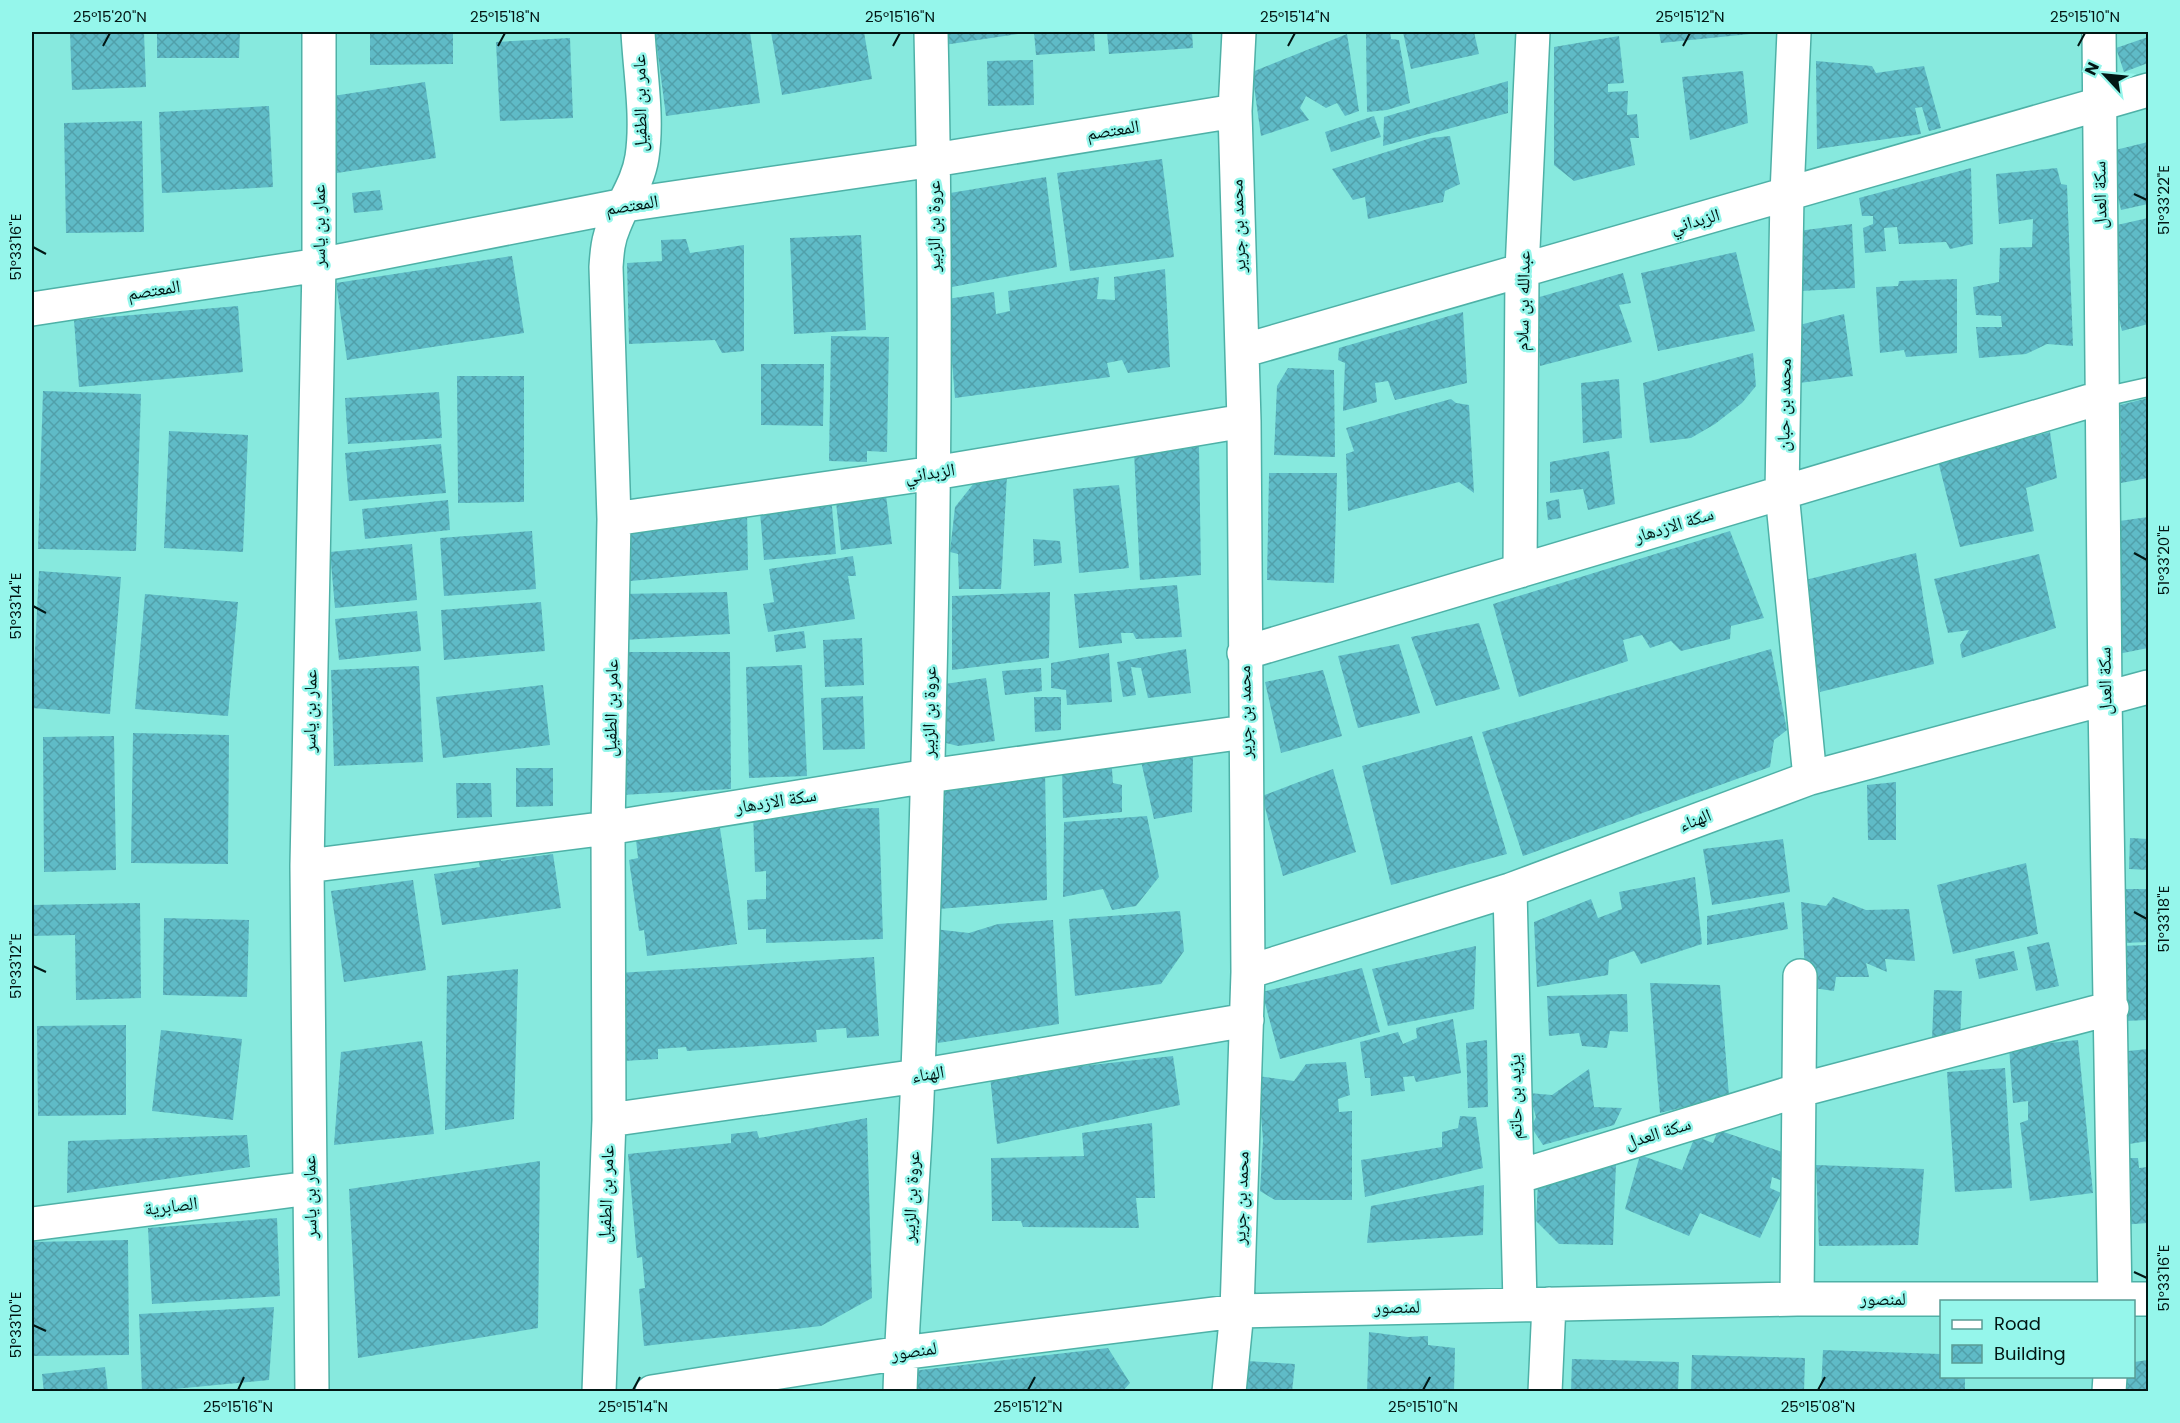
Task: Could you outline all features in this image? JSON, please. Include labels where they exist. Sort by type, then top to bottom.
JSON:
[{"type":"street","name":"عمار بن ياسر","points":[[312,1392],[307,866],[319,265],[319,32]]},
{"type":"street","name":"عامر بن الطفيل","points":[[599,1392],[609,1120],[608,828],[614,519],[606,267],[608,245],[614,224],[636,182],[644,133],[638,32]]},
{"type":"street","name":"عروة بن الزبير","points":[[900,1392],[918,1076],[928,776],[934,473],[934,160],[931,32]]},
{"type":"street","name":"عبدالله بن سلام","points":[[1520,571],[1522,270],[1533,32]]},
{"type":"street","name":"محمد بن حبان","points":[[1794,32],[1787,194],[1782,493],[1810,778]]},
{"type":"street","name":"سكة العدل","points":[[1517,1177],[1800,1090],[2112,1008],[2105,698],[2099,32]]},
{"type":"street","name":"محمد بن جرير","points":[[1229,1392],[1237,1311],[1248,972],[1244,422],[1235,111],[1248,34]]},
{"type":"street","name":"الزبداني","points":[[1242,351],[2148,90]]},
{"type":"street","name":"المعتصم","points":[[32,309],[319,265],[625,205],[934,160],[1235,111]]},
{"type":"street","name":"سكة الازدهار","points":[[1244,653],[2103,397]]},
{"type":"street","name":"الزبداني","points":[[614,519],[934,473],[1244,422]]},
{"type":"street","name":"الهناء","points":[[1248,972],[1510,890],[1810,778],[2148,687]]},
{"type":"street","name":"سكة الازدهار","points":[[307,866],[608,828],[928,776],[1245,732]]},
{"type":"street","name":"يزيد بن حاتم","points":[[1510,890],[1517,1177],[1545,1392]]},
{"type":"street","points":[[1797,1299],[1800,976]]},
{"type":"street","points":[[2112,1008],[2115,1300]]},
{"type":"street","name":"الهناء","points":[[609,1120],[918,1076],[1247,1020]]},
{"type":"street","name":"الصابرية","points":[[32,1224],[310,1188]]},
{"type":"street","name":"لمنصور","points":[[651,1392],[902,1353],[1237,1311],[1797,1299],[1956,1300]]},
{"type":"street","name":"لمنصور","points":[[2132,1300],[2148,1299]]},
{"type":"lane","points":[[2103,397],[2148,387]]},
{"type":"building","points":[[70,32],[144,32],[146,87],[72,90]]},
{"type":"building","points":[[157,32],[240,32],[239,58],[157,58]]},
{"type":"building","points":[[370,32],[453,32],[453,64],[370,65]]},
{"type":"building","points":[[655,32],[750,32],[760,103],[666,116]]},
{"type":"building","points":[[771,32],[864,32],[872,79],[782,95]]},
{"type":"building","points":[[938,32],[1018,32],[1018,34],[937,46]]},
{"type":"building","points":[[1034,32],[1094,32],[1095,51],[1036,55]]},
{"type":"building","points":[[1107,32],[1192,32],[1193,48],[1109,54]]},
{"type":"building","points":[[1366,32],[1390,32],[1391,39],[1399,40],[1410,103],[1387,110],[1367,112]]},
{"type":"building","points":[[1403,32],[1474,32],[1479,54],[1411,69]]},
{"type":"building","points":[[1659,32],[1760,32],[1760,33],[1661,43]]},
{"type":"building","points":[[1347,34],[1359,111],[1345,116],[1337,103],[1326,108],[1306,96],[1300,108],[1309,120],[1261,136],[1252,72]]},
{"type":"building","points":[[1619,36],[1624,83],[1608,84],[1608,92],[1628,91],[1627,115],[1637,114],[1639,138],[1630,138],[1635,165],[1574,181],[1554,165],[1554,47]]},
{"type":"building","points":[[2148,37],[2148,63],[2124,72],[2116,48]]},
{"type":"building","points":[[570,38],[573,118],[500,121],[496,42]]},
{"type":"building","points":[[1033,60],[1034,105],[988,106],[987,61]]},
{"type":"building","points":[[1816,61],[1872,66],[1876,73],[1924,66],[1941,128],[1929,131],[1922,107],[1915,108],[1921,134],[1817,149]]},
{"type":"building","points":[[1743,71],[1748,123],[1690,140],[1682,77]]},
{"type":"building","points":[[1508,81],[1508,113],[1383,146],[1384,117]]},
{"type":"building","points":[[425,82],[436,158],[337,173],[326,97]]},
{"type":"building","points":[[269,106],[273,187],[162,193],[159,112]]},
{"type":"building","points":[[1374,116],[1381,137],[1331,152],[1325,132]]},
{"type":"building","points":[[142,121],[144,232],[66,233],[64,123]]},
{"type":"building","points":[[1450,136],[1460,184],[1445,191],[1443,202],[1368,219],[1365,197],[1353,200],[1332,169],[1431,138]]},
{"type":"building","points":[[2148,142],[2148,204],[2121,210],[2107,152]]},
{"type":"building","points":[[1162,159],[1174,257],[1070,271],[1057,173]]},
{"type":"building","points":[[1971,168],[1973,244],[1950,249],[1946,242],[1899,244],[1897,227],[1884,228],[1886,251],[1865,253],[1863,228],[1873,224],[1873,216],[1862,216],[1859,198]]},
{"type":"building","points":[[2057,168],[2061,184],[2067,185],[2073,346],[2047,344],[2026,354],[1979,358],[1976,327],[2002,327],[2001,316],[1976,315],[1973,287],[1999,282],[2000,248],[2032,247],[2033,219],[1999,224],[1996,174]]},
{"type":"building","points":[[1046,177],[1057,267],[952,287],[950,193]]},
{"type":"building","points":[[380,190],[383,210],[354,213],[352,193]]},
{"type":"building","points":[[2148,218],[2148,324],[2122,331],[2108,275],[2119,272],[2108,227]]},
{"type":"building","points":[[1852,224],[1855,288],[1801,291],[1798,231]]},
{"type":"building","points":[[861,235],[866,330],[794,334],[790,238]]},
{"type":"building","points":[[686,239],[690,253],[744,245],[744,351],[722,353],[715,340],[629,344],[627,263],[662,261],[661,240]]},
{"type":"building","points":[[1736,252],[1755,331],[1658,351],[1641,273]]},
{"type":"building","points":[[512,256],[524,333],[347,360],[336,283]]},
{"type":"building","points":[[1165,269],[1170,367],[1128,373],[1122,360],[1107,363],[1110,377],[955,398],[947,299],[994,292],[996,314],[1010,311],[1008,291],[1099,277],[1097,299],[1115,300],[1114,277]]},
{"type":"building","points":[[1623,273],[1631,303],[1619,305],[1632,342],[1540,366],[1536,298]]},
{"type":"building","points":[[1957,279],[1957,353],[1906,357],[1904,350],[1880,353],[1876,287],[1898,286],[1899,281]]},
{"type":"building","points":[[238,306],[243,372],[79,387],[74,320]]},
{"type":"building","points":[[1463,312],[1467,383],[1395,400],[1388,381],[1375,383],[1377,402],[1343,411],[1345,363],[1338,360],[1339,348]]},
{"type":"building","points":[[1844,314],[1853,376],[1792,384],[1791,327]]},
{"type":"building","points":[[831,336],[889,337],[887,452],[867,451],[867,462],[829,461]]},
{"type":"building","points":[[1753,353],[1756,386],[1742,403],[1715,424],[1691,438],[1650,443],[1643,383]]},
{"type":"building","points":[[761,364],[824,364],[823,426],[761,425]]},
{"type":"building","points":[[1288,368],[1334,370],[1335,457],[1274,455],[1277,386]]},
{"type":"building","points":[[457,376],[524,376],[524,502],[458,503]]},
{"type":"building","points":[[1619,379],[1622,438],[1583,443],[1581,383]]},
{"type":"building","points":[[43,391],[141,394],[136,551],[38,549]]},
{"type":"building","points":[[439,392],[442,438],[348,444],[345,398]]},
{"type":"building","points":[[2148,398],[2148,478],[2121,483],[2120,405]]},
{"type":"building","points":[[1451,399],[1456,403],[1469,405],[1474,493],[1459,482],[1348,511],[1346,454],[1354,451],[1346,428]]},
{"type":"building","points":[[169,431],[248,435],[243,552],[164,548]]},
{"type":"building","points":[[2050,432],[2057,478],[2026,488],[2034,531],[1960,547],[1938,461]]},
{"type":"building","points":[[441,444],[446,493],[349,501],[345,453]]},
{"type":"building","points":[[1199,445],[1201,575],[1140,580],[1134,451]]},
{"type":"building","points":[[1609,451],[1615,504],[1588,510],[1583,489],[1550,493],[1550,462]]},
{"type":"building","points":[[982,473],[1007,475],[1001,589],[959,589],[958,554],[950,552],[955,507]]},
{"type":"building","points":[[1269,473],[1337,473],[1334,583],[1267,580]]},
{"type":"building","points":[[1119,485],[1129,568],[1079,573],[1073,489]]},
{"type":"building","points":[[885,487],[892,544],[841,550],[835,492]]},
{"type":"building","points":[[831,495],[836,554],[764,560],[759,500]]},
{"type":"building","points":[[1559,499],[1561,518],[1548,520],[1546,502]]},
{"type":"building","points":[[448,500],[450,530],[365,539],[362,509]]},
{"type":"building","points":[[747,510],[748,570],[620,582],[621,527]]},
{"type":"building","points":[[2148,517],[2148,648],[2113,655],[2112,522]]},
{"type":"building","points":[[532,531],[536,589],[444,596],[440,538]]},
{"type":"building","points":[[1730,531],[1764,618],[1731,626],[1730,639],[1681,651],[1671,641],[1650,648],[1642,635],[1623,640],[1628,661],[1519,697],[1493,604]]},
{"type":"building","points":[[1033,539],[1060,541],[1062,563],[1034,566]]},
{"type":"building","points":[[412,544],[417,600],[335,608],[330,552]]},
{"type":"building","points":[[1916,553],[1934,664],[1820,692],[1805,580]]},
{"type":"building","points":[[2039,554],[2056,628],[1962,658],[1960,645],[1969,630],[1948,633],[1934,579]]},
{"type":"building","points":[[853,556],[856,576],[848,576],[855,619],[768,632],[763,604],[774,602],[769,569]]},
{"type":"building","points":[[39,571],[121,577],[110,714],[32,708]]},
{"type":"building","points":[[1177,585],[1182,637],[1136,639],[1133,633],[1121,633],[1122,643],[1079,648],[1074,594]]},
{"type":"building","points":[[727,592],[730,634],[623,640],[621,594]]},
{"type":"building","points":[[1050,592],[1049,658],[952,670],[952,596]]},
{"type":"building","points":[[145,594],[238,602],[228,716],[135,709]]},
{"type":"building","points":[[541,602],[545,651],[444,660],[441,610]]},
{"type":"building","points":[[417,611],[421,651],[339,660],[335,619]]},
{"type":"building","points":[[1479,623],[1500,689],[1436,706],[1411,637]]},
{"type":"building","points":[[804,631],[806,648],[776,652],[774,635]]},
{"type":"building","points":[[862,638],[864,685],[825,687],[823,640]]},
{"type":"building","points":[[1399,644],[1420,713],[1358,728],[1338,656]]},
{"type":"building","points":[[1186,649],[1191,693],[1148,698],[1141,668],[1131,667],[1136,695],[1123,697],[1117,662]]},
{"type":"building","points":[[1771,649],[1787,730],[1774,740],[1770,767],[1523,856],[1482,732]]},
{"type":"building","points":[[620,652],[730,652],[731,789],[622,795]]},
{"type":"building","points":[[1109,653],[1112,702],[1067,705],[1066,690],[1051,688],[1051,663]]},
{"type":"building","points":[[802,665],[807,776],[749,778],[746,667]]},
{"type":"building","points":[[419,666],[423,762],[334,766],[331,670]]},
{"type":"building","points":[[1041,668],[1042,691],[1005,695],[1002,671]]},
{"type":"building","points":[[1323,670],[1342,736],[1281,753],[1265,682]]},
{"type":"building","points":[[986,678],[995,741],[958,746],[946,743],[938,735],[938,685]]},
{"type":"building","points":[[543,685],[550,745],[443,758],[436,697]]},
{"type":"building","points":[[863,696],[865,749],[823,750],[821,698]]},
{"type":"building","points":[[1034,697],[1061,697],[1061,730],[1035,732]]},
{"type":"building","points":[[133,733],[229,735],[228,864],[131,863]]},
{"type":"building","points":[[114,736],[116,870],[44,872],[43,737]]},
{"type":"building","points":[[1472,736],[1507,854],[1391,885],[1362,766]]},
{"type":"building","points":[[1111,756],[1113,783],[1122,785],[1122,812],[1063,818],[1062,767]]},
{"type":"building","points":[[1193,757],[1192,812],[1154,819],[1141,761]]},
{"type":"building","points":[[516,768],[553,768],[553,806],[516,807]]},
{"type":"building","points":[[1045,768],[1047,900],[939,909],[938,801],[957,776]]},
{"type":"building","points":[[1333,769],[1356,852],[1283,876],[1262,796]]},
{"type":"building","points":[[1896,782],[1896,840],[1868,840],[1867,785]]},
{"type":"building","points":[[456,783],[491,783],[492,817],[457,818]]},
{"type":"building","points":[[879,808],[883,939],[766,943],[766,929],[748,930],[747,900],[766,899],[766,871],[755,872],[753,811]]},
{"type":"building","points":[[1147,816],[1159,877],[1136,906],[1112,910],[1103,889],[1063,897],[1064,822]]},
{"type":"building","points":[[720,828],[737,944],[647,956],[644,930],[639,931],[629,860],[638,858],[636,840]]},
{"type":"building","points":[[2130,838],[2148,839],[2148,870],[2129,869]]},
{"type":"building","points":[[1783,839],[1790,892],[1712,905],[1703,849]]},
{"type":"building","points":[[553,854],[561,908],[442,925],[434,874],[480,867],[478,858],[500,855],[501,861]]},
{"type":"building","points":[[2026,863],[2038,934],[1953,954],[1937,885]]},
{"type":"building","points":[[1695,877],[1702,944],[1641,964],[1634,951],[1609,960],[1608,975],[1537,987],[1534,922],[1591,899],[1598,918],[1622,909],[1619,892]]},
{"type":"building","points":[[413,880],[426,970],[344,982],[331,891]]},
{"type":"building","points":[[2122,889],[2148,889],[2148,942],[2123,943]]},
{"type":"building","points":[[1833,897],[1866,910],[1909,909],[1915,961],[1885,959],[1887,972],[1866,963],[1869,977],[1836,977],[1834,991],[1806,987],[1801,902],[1826,906]]},
{"type":"building","points":[[1784,902],[1788,929],[1707,945],[1707,916]]},
{"type":"building","points":[[140,903],[141,998],[76,1000],[75,935],[32,936],[32,905]]},
{"type":"building","points":[[1180,911],[1184,951],[1161,984],[1075,996],[1069,919]]},
{"type":"building","points":[[164,918],[249,920],[247,997],[163,995]]},
{"type":"building","points":[[1053,920],[1059,1024],[938,1043],[927,985],[934,929],[969,933],[998,924]]},
{"type":"building","points":[[2049,942],[2059,986],[2036,991],[2027,947]]},
{"type":"building","points":[[2148,945],[2148,1020],[2124,1021],[2121,946]]},
{"type":"building","points":[[1476,946],[1474,1009],[1388,1026],[1372,969]]},
{"type":"building","points":[[2014,951],[2018,970],[1979,979],[1975,959]]},
{"type":"building","points":[[874,957],[879,1036],[847,1038],[846,1028],[816,1030],[817,1042],[687,1051],[686,1047],[658,1049],[658,1059],[623,1061],[618,973]]},
{"type":"building","points":[[1362,968],[1380,1032],[1280,1059],[1262,992]]},
{"type":"building","points":[[518,969],[514,1119],[445,1130],[447,976]]},
{"type":"building","points":[[1650,983],[1720,985],[1729,1096],[1660,1113]]},
{"type":"building","points":[[1934,990],[1962,991],[1960,1041],[1932,1039]]},
{"type":"building","points":[[1627,994],[1628,1032],[1610,1031],[1607,1048],[1582,1046],[1579,1033],[1549,1036],[1547,996]]},
{"type":"building","points":[[1453,1019],[1461,1073],[1416,1082],[1414,1076],[1403,1077],[1405,1091],[1371,1096],[1370,1078],[1365,1078],[1360,1042],[1398,1032],[1403,1044],[1417,1038],[1416,1028]]},
{"type":"building","points":[[126,1025],[126,1115],[38,1116],[37,1026]]},
{"type":"building","points":[[161,1030],[242,1039],[233,1120],[152,1111]]},
{"type":"building","points":[[1487,1040],[1488,1107],[1468,1108],[1466,1043]]},
{"type":"building","points":[[2078,1040],[2093,1193],[2030,1201],[2020,1123],[2028,1120],[2028,1101],[2013,1103],[2009,1047]]},
{"type":"building","points":[[422,1041],[434,1134],[334,1145],[341,1052]]},
{"type":"building","points":[[2148,1049],[2148,1141],[2129,1144],[2118,1052]]},
{"type":"building","points":[[1173,1056],[1180,1105],[997,1144],[990,1076]]},
{"type":"building","points":[[1346,1062],[1350,1095],[1338,1099],[1339,1112],[1352,1111],[1352,1200],[1275,1200],[1260,1191],[1263,1140],[1258,1076],[1294,1081],[1306,1064]]},
{"type":"building","points":[[2005,1068],[2012,1188],[1955,1192],[1947,1072]]},
{"type":"building","points":[[1589,1069],[1594,1107],[1622,1108],[1614,1125],[1543,1145],[1531,1127],[1536,1117],[1529,1093],[1552,1095]]},
{"type":"building","points":[[1460,1116],[1476,1117],[1483,1168],[1365,1197],[1361,1160],[1442,1147],[1442,1132],[1458,1128]]},
{"type":"building","points":[[867,1118],[872,1298],[821,1326],[644,1346],[639,1289],[645,1288],[642,1257],[637,1258],[628,1154],[731,1143],[731,1134],[757,1131],[759,1138]]},
{"type":"building","points":[[1152,1123],[1155,1198],[1136,1198],[1139,1228],[1023,1227],[1021,1221],[992,1221],[991,1158],[1084,1156],[1082,1133]]},
{"type":"building","points":[[1718,1130],[1788,1154],[1783,1181],[1772,1177],[1770,1188],[1781,1193],[1760,1238],[1700,1213],[1689,1236],[1625,1209],[1640,1155],[1682,1170],[1695,1136],[1713,1143]]},
{"type":"building","points":[[247,1135],[250,1167],[67,1193],[68,1141]]},
{"type":"building","points":[[2118,1158],[2138,1158],[2139,1168],[2148,1167],[2148,1223],[2120,1225]]},
{"type":"building","points":[[540,1161],[538,1328],[358,1358],[349,1189]]},
{"type":"building","points":[[1616,1162],[1613,1245],[1559,1244],[1536,1221],[1538,1182]]},
{"type":"building","points":[[1816,1165],[1924,1169],[1918,1245],[1819,1246]]},
{"type":"building","points":[[1484,1185],[1483,1235],[1367,1243],[1371,1206]]},
{"type":"building","points":[[277,1218],[280,1296],[152,1304],[148,1228]]},
{"type":"building","points":[[128,1240],[129,1355],[32,1356],[32,1242]]},
{"type":"building","points":[[274,1307],[269,1380],[142,1392],[139,1314]]},
{"type":"building","points":[[1369,1332],[1408,1337],[1428,1336],[1428,1345],[1455,1348],[1454,1392],[1367,1392]]},
{"type":"building","points":[[1108,1348],[1130,1383],[1122,1392],[912,1392],[912,1371]]},
{"type":"building","points":[[1823,1350],[1940,1354],[1940,1378],[1965,1378],[1965,1392],[1821,1392]]},
{"type":"building","points":[[1692,1355],[1805,1358],[1804,1392],[1691,1392]]},
{"type":"building","points":[[1572,1359],[1679,1362],[1678,1392],[1571,1392]]},
{"type":"building","points":[[2148,1360],[2148,1392],[2127,1392],[2125,1378],[2135,1378],[2135,1362]]},
{"type":"building","points":[[1246,1361],[1295,1364],[1292,1392],[1244,1392]]},
{"type":"building","points":[[105,1367],[108,1392],[44,1392],[42,1374]]}]
